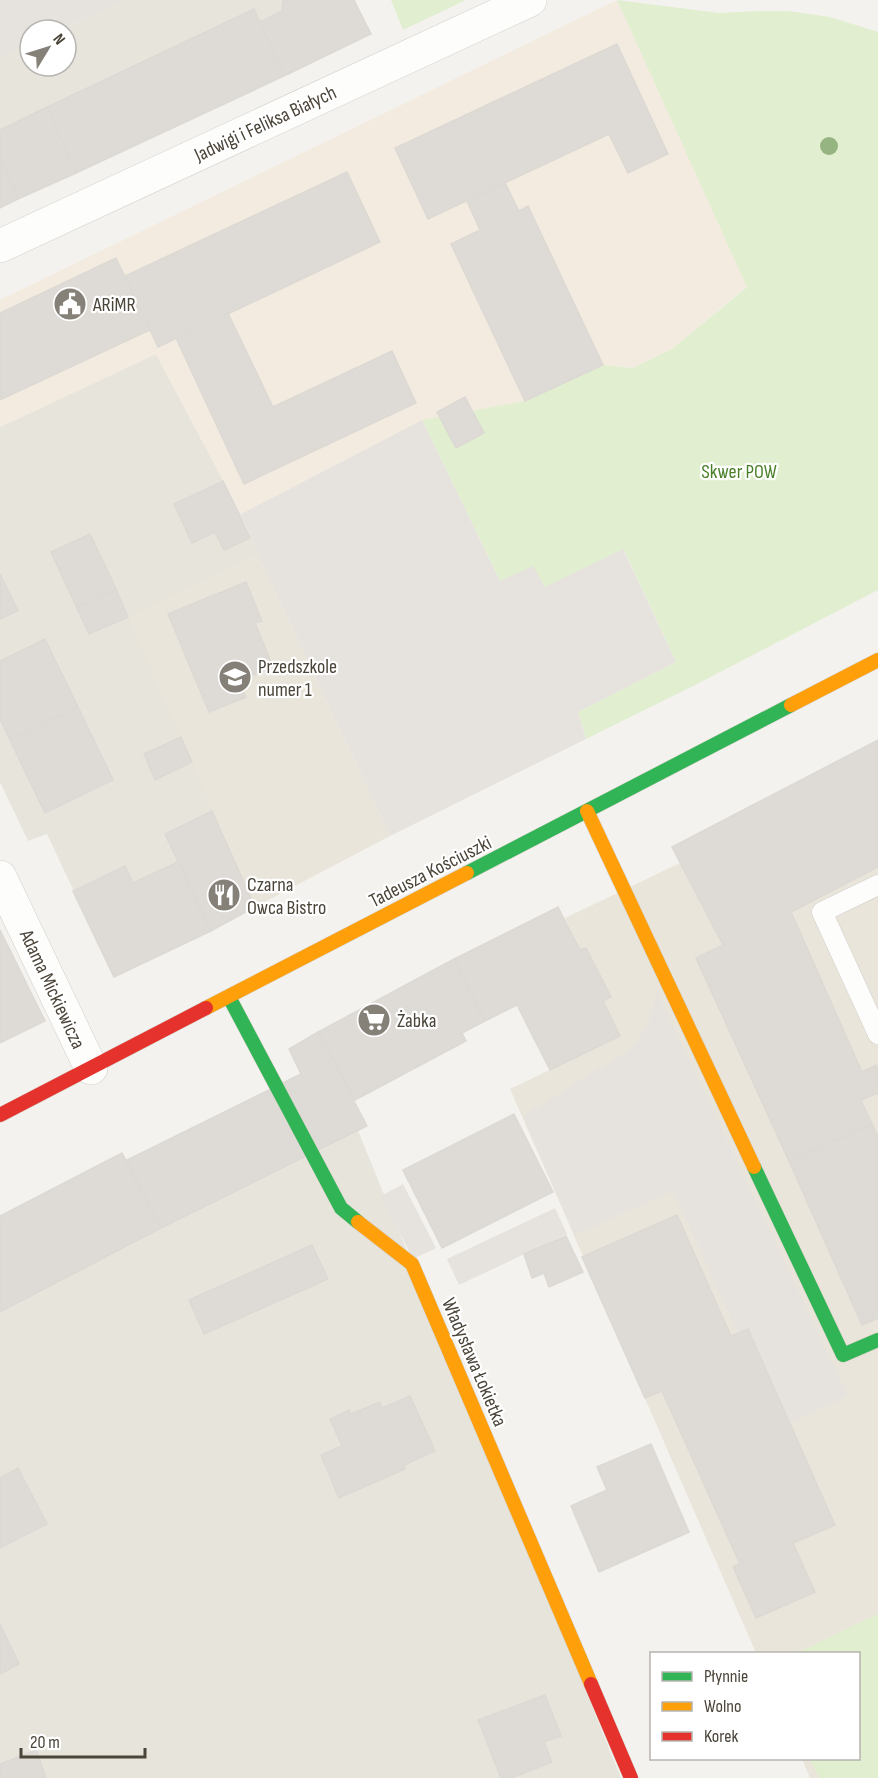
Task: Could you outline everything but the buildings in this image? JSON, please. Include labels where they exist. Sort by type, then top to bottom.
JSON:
[{"type":"street","name":"Jadwigi i Feliksa Białych","points":[[0,246],[530,0]]},
{"type":"street","name":"Tadeusza Kościuszki","points":[[0,1115],[878,660]]},
{"type":"street","points":[[587,811],[843,1355],[878,1340]]},
{"type":"street","name":"Adama Mickiewicza","points":[[0,877],[91,1068]]},
{"type":"street","name":"Władysława Łokietka","points":[[229,997],[341,1208],[412,1264],[631,1778]]},
{"type":"lane","points":[[878,885],[822,912],[878,1034]]},
{"type":"shaded area","points":[[0,0],[126,0],[78,22],[78,18],[18,18],[18,50],[0,58]]},
{"type":"shaded area","points":[[126,0],[354,0],[371,34],[0,208],[0,58],[18,50],[18,78],[78,78],[78,22]]},
{"type":"shaded area","points":[[617,0],[747,286],[672,349],[633,368],[603,365],[525,401],[422,420],[241,514],[156,354],[0,427],[0,300]]},
{"type":"shaded area","points":[[156,354],[241,514],[258,555],[129,617],[255,907],[211,931],[114,977],[47,834],[28,841],[0,782],[0,427]]},
{"type":"shaded area","points":[[422,420],[500,581],[533,566],[545,587],[623,549],[676,662],[578,712],[586,739],[390,836],[241,514]]},
{"type":"shaded area","name":"Przedszkole numer 1","points":[[258,555],[390,836],[255,907],[128,617]]},
{"type":"shaded area","points":[[878,740],[878,1778],[810,1778],[802,1760],[860,1760],[860,1652],[756,1652],[510,1089],[620,1036],[603,1001],[611,997],[586,948],[580,950],[565,918],[680,863],[672,847]]},
{"type":"shaded area","points":[[657,991],[848,1396],[790,1423],[748,1330],[738,1334],[673,1191],[575,1235],[523,1116],[623,1054],[637,1041],[649,1021]]},
{"type":"shaded area","points":[[318,1032],[621,1778],[0,1778],[0,1216],[122,1153],[127,1160],[301,1074],[289,1049]]},
{"type":"shaded area","points":[[403,1184],[436,1248],[413,1259],[381,1196]]},
{"type":"shaded area","points":[[555,1208],[567,1234],[459,1285],[447,1259]]},
{"type":"green space","points":[[391,0],[466,0],[403,30]]},
{"type":"green space","name":"Skwer POW","points":[[617,0],[719,13],[789,11],[830,17],[878,32],[878,590],[586,739],[578,712],[676,662],[624,550],[545,587],[500,581],[422,420],[525,401],[603,365],[633,368],[672,349],[747,287]]},
{"type":"green space","points":[[878,1614],[878,1778],[819,1778],[810,1760],[860,1760],[860,1652],[798,1652]]},
{"type":"traffic: fast","points":[[467,873],[791,705]]},
{"type":"traffic: fast","points":[[229,997],[341,1208],[358,1222]]},
{"type":"traffic: fast","points":[[754,1167],[843,1355],[878,1340]]},
{"type":"traffic: slow","points":[[791,705],[878,660]]},
{"type":"traffic: slow","points":[[587,811],[754,1167]]},
{"type":"traffic: slow","points":[[206,1008],[467,873]]},
{"type":"traffic: slow","points":[[358,1222],[412,1264],[591,1684]]},
{"type":"traffic: jam","points":[[0,1115],[206,1008]]},
{"type":"traffic: jam","points":[[591,1684],[631,1778]]},
{"type":"place","name":"ARiMR","points":[[70,304]]},
{"type":"place","name":"Przedszkole numer 1","points":[[235,677]]},
{"type":"place","name":"Czarna Owca Bistro","points":[[224,895]]},
{"type":"place","name":"Żabka","points":[[374,1020]]}]
